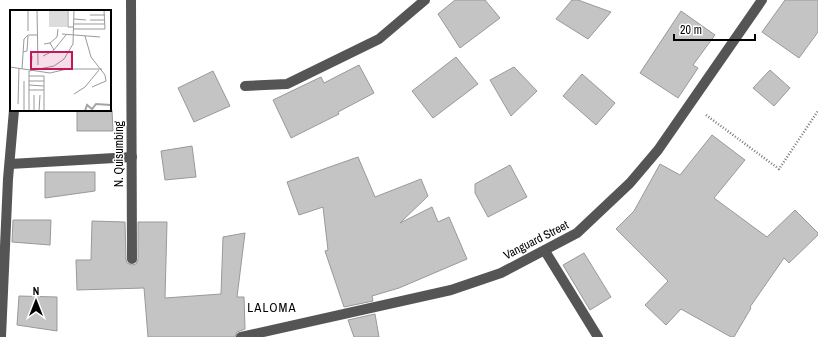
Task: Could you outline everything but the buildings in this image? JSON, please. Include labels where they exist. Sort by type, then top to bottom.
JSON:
[{"type":"street","name":"N. Quisumbing","points":[[131,0],[132,259]]},
{"type":"street","points":[[245,86],[287,84],[379,39],[425,0]]},
{"type":"street","name":"Vanguard Street","points":[[240,337],[451,290],[501,273],[578,233],[630,183],[658,150],[689,103],[762,0]]},
{"type":"street","points":[[1,337],[14,111]]},
{"type":"street","points":[[10,164],[132,157]]},
{"type":"street","points":[[545,251],[598,337]]},
{"type":"path","points":[[689,103],[779,169],[818,111]]},
{"type":"district","name":"LALOMA","points":[[272,307]]}]
